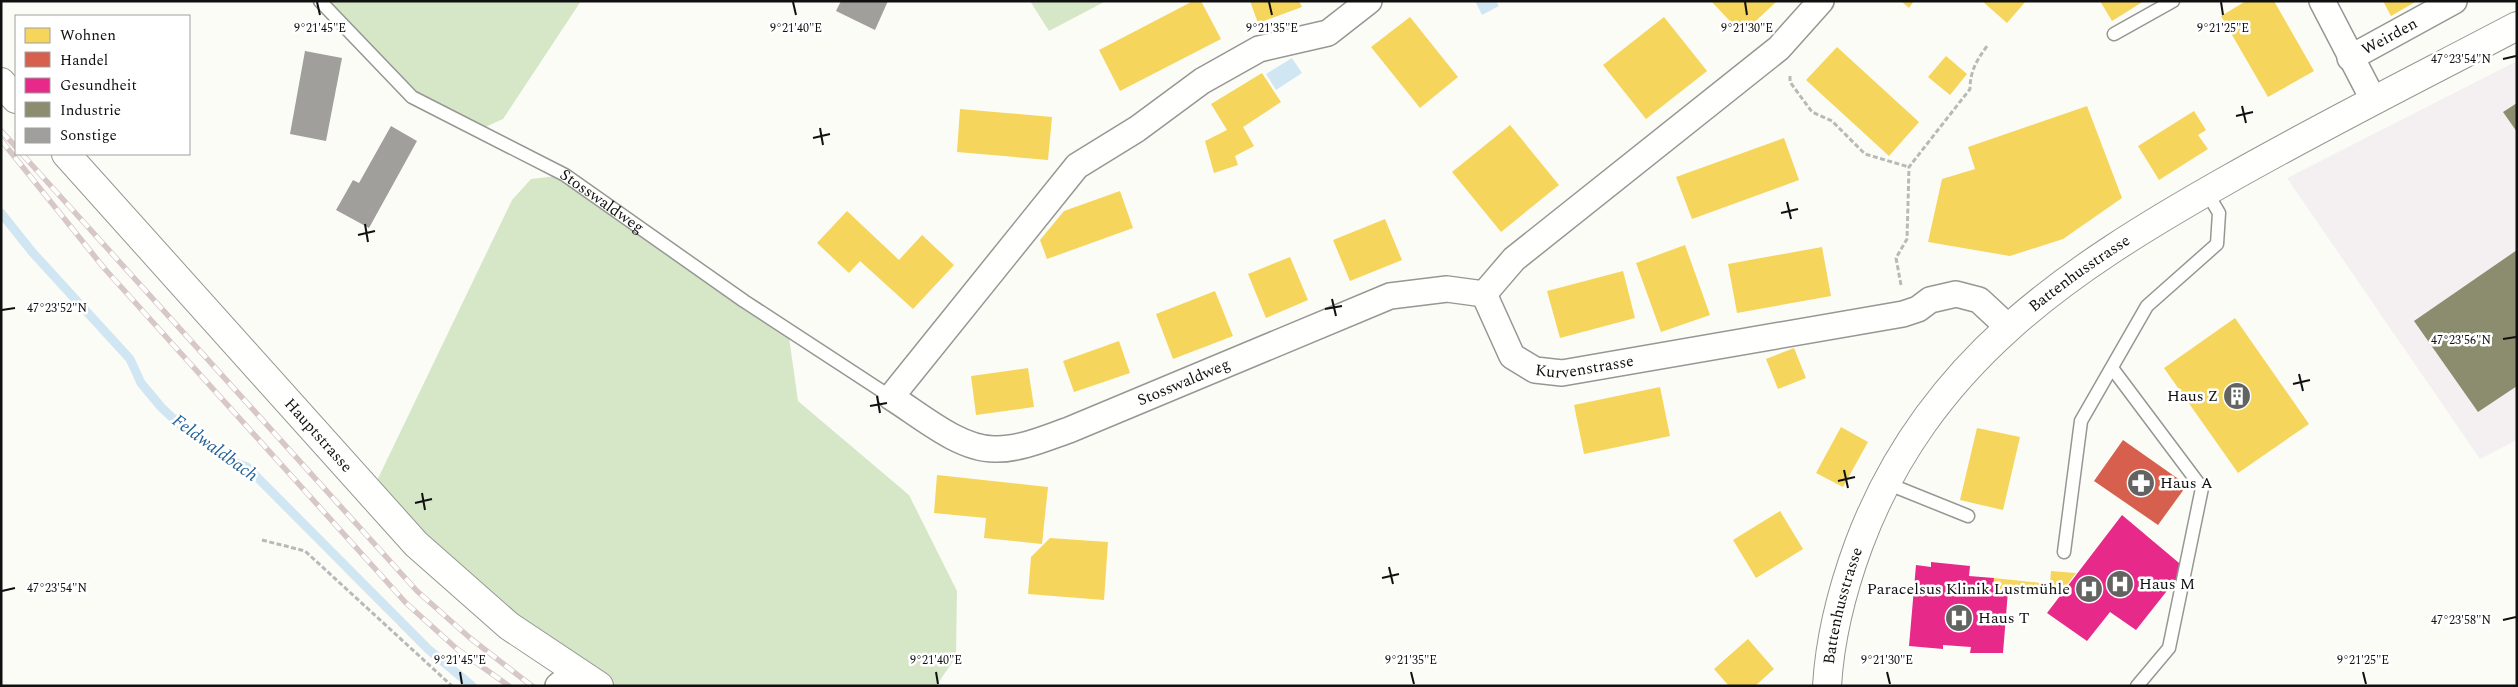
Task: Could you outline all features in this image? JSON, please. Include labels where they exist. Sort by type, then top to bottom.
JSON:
[{"type":"street","points":[[891,397],[1077,166],[1137,129],[1202,81],[1259,49],[1328,33],[1369,1]]},
{"type":"street","points":[[1484,294],[1514,259],[1779,48],[1821,1]]},
{"type":"street","name":"Weirden","points":[[2322,1],[2350,58],[2374,100]]},
{"type":"street","name":"Weirden","points":[[2350,58],[2454,1]]},
{"type":"street","name":"Battenhusstrasse","points":[[1827,686],[1828,666],[1843,585],[1873,506],[1914,434],[1944,392],[2008,327],[2096,258],[2161,216],[2374,100],[2517,26]]},
{"type":"street","points":[[1,82],[15,98]]},
{"type":"street","name":"Hauptstrasse","points":[[67,155],[416,544],[567,679],[599,686]]},
{"type":"street","name":"Stosswaldweg","points":[[891,397],[963,443],[994,449],[1033,443],[1069,430],[1390,296],[1447,290],[1484,294]]},
{"type":"street","name":"Kurvenstrasse","points":[[1484,294],[1512,356],[1535,370],[1562,373],[1904,314],[1918,309],[1930,300],[1956,294],[1979,300],[2008,327]]},
{"type":"lane","name":"Stosswaldweg","points":[[320,1],[412,97],[565,175],[744,301],[891,397]]},
{"type":"lane","points":[[2114,34],[2173,1]]},
{"type":"lane","points":[[2064,552],[2081,421],[2147,306],[2217,244],[2219,213],[2206,191]]},
{"type":"lane","points":[[2112,368],[2202,488],[2170,648],[2137,686]]},
{"type":"lane","points":[[1886,483],[1968,516]]},
{"type":"path","points":[[1901,287],[1896,258],[1907,238],[1909,167],[1970,89],[1970,79],[1975,62],[1987,46]]},
{"type":"path","points":[[1779,48],[1790,60],[1790,82],[1812,112],[1832,121],[1865,154],[1909,167]]},
{"type":"path","points":[[262,540],[305,551],[452,686]]},
{"type":"shaded area","points":[[2517,61],[2517,440],[2480,459],[2287,178]]},
{"type":"green space","points":[[320,1],[581,1],[503,119],[479,130],[412,97]]},
{"type":"green space","points":[[1030,1],[1106,1],[1049,31]]},
{"type":"green space","points":[[565,175],[788,330],[798,401],[909,495],[957,591],[956,657],[936,686],[599,686],[371,493],[512,200],[531,179]]},
{"type":"water","points":[[1475,1],[1496,1],[1499,6],[1482,15]]},
{"type":"water","points":[[1292,58],[1302,73],[1276,90],[1266,74]]},
{"type":"building: Wohnen","points":[[1193,1],[1201,1],[1221,39],[1120,91],[1099,50]]},
{"type":"building: Wohnen","points":[[1250,1],[1299,1],[1302,7],[1258,23]]},
{"type":"building: Wohnen","points":[[1711,1],[1777,1],[1742,34]]},
{"type":"building: Wohnen","points":[[1901,1],[1914,1],[1909,8]]},
{"type":"building: Wohnen","points":[[1982,1],[2026,1],[2007,23]]},
{"type":"building: Wohnen","points":[[2100,1],[2144,1],[2112,21]]},
{"type":"building: Wohnen","points":[[2246,1],[2274,1],[2314,71],[2268,97],[2221,16]]},
{"type":"building: Wohnen","points":[[2383,1],[2417,1],[2391,16]]},
{"type":"building: Wohnen","points":[[1410,17],[1458,77],[1420,108],[1371,47]]},
{"type":"building: Wohnen","points":[[1664,17],[1707,71],[1646,119],[1603,65]]},
{"type":"building: Wohnen","points":[[1837,47],[1919,122],[1889,156],[1806,80]]},
{"type":"building: Wohnen","points":[[1946,56],[1967,74],[1950,95],[1928,77]]},
{"type":"building: Wohnen","points":[[1262,73],[1281,102],[1243,127],[1254,146],[1235,156],[1238,165],[1214,173],[1205,141],[1227,130],[1211,104]]},
{"type":"building: Wohnen","points":[[2087,106],[2122,198],[2063,239],[2010,256],[1928,242],[1942,179],[1975,169],[1968,147]]},
{"type":"building: Wohnen","points":[[960,109],[1052,117],[1048,160],[957,152]]},
{"type":"building: Wohnen","points":[[2194,111],[2206,130],[2198,135],[2208,149],[2159,180],[2138,146]]},
{"type":"building: Wohnen","points":[[1510,125],[1559,185],[1501,232],[1452,172]]},
{"type":"building: Wohnen","points":[[1784,138],[1799,180],[1692,219],[1676,177]]},
{"type":"building: Wohnen","points":[[1120,191],[1133,228],[1047,259],[1040,240],[1064,211]]},
{"type":"building: Wohnen","points":[[847,211],[899,260],[922,235],[954,265],[913,309],[860,261],[849,273],[817,243]]},
{"type":"building: Wohnen","points":[[1385,219],[1402,260],[1350,281],[1333,240]]},
{"type":"building: Wohnen","points":[[1685,245],[1710,315],[1661,332],[1636,263]]},
{"type":"building: Wohnen","points":[[1822,247],[1831,296],[1737,313],[1728,264]]},
{"type":"building: Wohnen","points":[[1290,257],[1308,300],[1266,318],[1248,274]]},
{"type":"building: Wohnen","points":[[1623,271],[1635,318],[1560,338],[1547,291]]},
{"type":"building: Wohnen","points":[[1215,291],[1233,336],[1173,359],[1156,314]]},
{"type":"building: Wohnen","name":"Haus Z","points":[[2235,318],[2309,424],[2238,473],[2164,368]]},
{"type":"building: Wohnen","points":[[1119,341],[1130,373],[1074,392],[1063,361]]},
{"type":"building: Wohnen","points":[[1794,348],[1806,378],[1778,389],[1766,359]]},
{"type":"building: Wohnen","points":[[1028,368],[1034,407],[976,415],[971,376]]},
{"type":"building: Wohnen","points":[[1660,387],[1670,436],[1584,454],[1574,405]]},
{"type":"building: Wohnen","points":[[1841,427],[1868,442],[1843,487],[1816,473]]},
{"type":"building: Wohnen","points":[[1977,428],[2020,437],[2003,510],[1960,500]]},
{"type":"building: Wohnen","points":[[937,475],[1048,487],[1042,544],[984,538],[986,518],[934,513]]},
{"type":"building: Wohnen","points":[[1780,511],[1803,549],[1756,578],[1733,540]]},
{"type":"building: Wohnen","points":[[1050,538],[1108,542],[1104,600],[1028,594],[1031,557]]},
{"type":"building: Wohnen","points":[[2051,571],[2076,573],[2060,594],[1993,590],[1994,578],[2050,584]]},
{"type":"building: Wohnen","points":[[1748,639],[1774,669],[1755,686],[1729,686],[1714,669]]},
{"type":"building: Handel","name":"Haus A","points":[[2123,440],[2187,485],[2158,525],[2094,481]]},
{"type":"building: Gesundheit","name":"Haus M","points":[[2122,515],[2185,568],[2136,630],[2110,612],[2087,641],[2047,613]]},
{"type":"building: Gesundheit","name":"Haus T","points":[[1931,562],[1970,566],[1969,576],[1994,578],[1993,590],[2008,591],[2003,653],[1970,653],[1971,647],[1943,645],[1943,649],[1909,646],[1916,565],[1931,567]]},
{"type":"building: Industrie","points":[[2517,103],[2517,132],[2503,112]]},
{"type":"building: Industrie","points":[[2517,250],[2517,386],[2478,412],[2414,321]]},
{"type":"building: Sonstige","points":[[841,1],[888,1],[875,30],[836,11]]},
{"type":"building: Sonstige","points":[[305,51],[342,58],[326,141],[290,134]]},
{"type":"building: Sonstige","points":[[391,126],[417,141],[369,228],[336,210],[353,180],[359,183]]},
{"type":"waterway","name":"Feldwaldbach","points":[[1,213],[33,253],[130,359],[141,383],[161,407],[179,424],[217,451],[234,462],[247,467],[428,649],[472,686]]},
{"type":"railway","points":[[1,131],[15,146]]},
{"type":"railway","points":[[1,140],[104,268],[406,603],[457,649],[509,686]]},
{"type":"railway","points":[[23,155],[417,591],[470,638],[532,686]]},
{"type":"place","name":"Haus Z","points":[[2237,396]]},
{"type":"place","name":"Haus A","points":[[2141,483]]},
{"type":"place","name":"Haus M","points":[[2120,584]]},
{"type":"place","name":"Paracelsus Klinik Lustmühle","points":[[2089,589]]},
{"type":"place","name":"Haus T","points":[[1959,618]]}]
